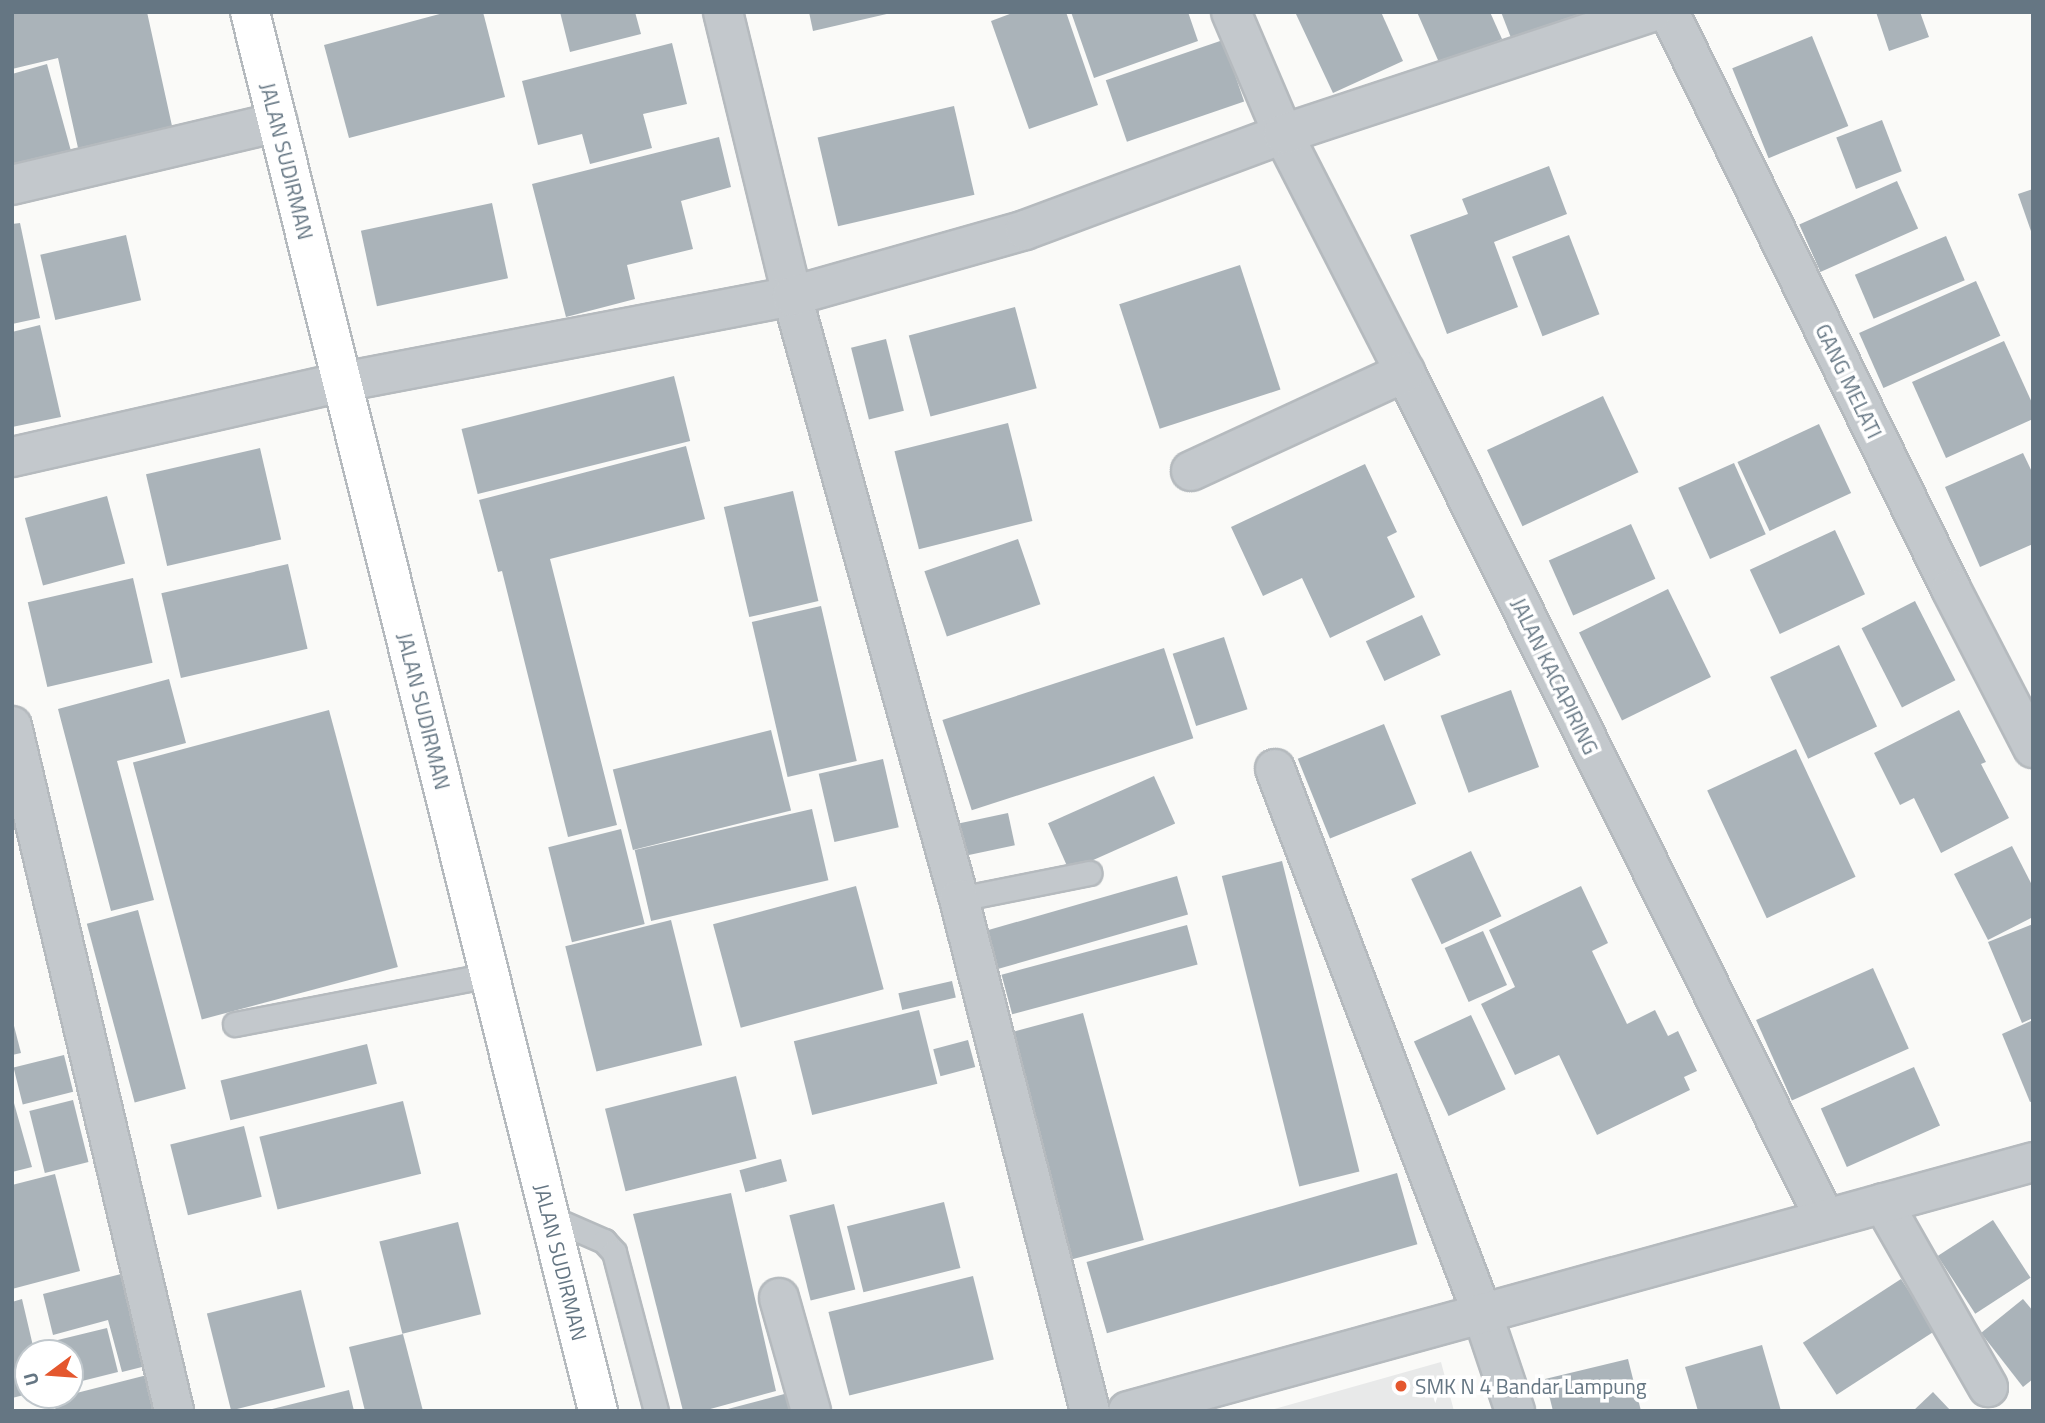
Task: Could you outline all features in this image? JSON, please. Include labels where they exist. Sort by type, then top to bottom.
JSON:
[{"type":"main road","name":"JALAN SUDIRMAN","points":[[250,12],[598,1411]]},
{"type":"street","points":[[723,12],[792,296],[958,899],[1090,1411]]},
{"type":"street","name":"JALAN KACAPIRING","points":[[1231,12],[1283,134],[1405,372],[1825,1219]]},
{"type":"street","points":[[12,457],[342,382],[792,296],[1025,230],[1283,134],[1651,12]]},
{"type":"street","name":"GANG MELATI","points":[[1669,12],[1951,589],[2033,748]]},
{"type":"street","points":[[12,185],[278,122]]},
{"type":"street","points":[[1191,471],[1405,372]]},
{"type":"street","points":[[12,726],[174,1411]]},
{"type":"street","points":[[1275,769],[1482,1313],[1515,1411]]},
{"type":"street","points":[[1128,1411],[2033,1162]]},
{"type":"street","points":[[1883,1202],[1988,1387]]},
{"type":"street","points":[[779,1298],[811,1411]]},
{"type":"lane","points":[[958,899],[1089,873]]},
{"type":"lane","points":[[235,1024],[489,975]]},
{"type":"lane","points":[[550,1217],[604,1241],[614,1252],[656,1411]]},
{"type":"shaded area","name":"SMK N 4 Bandar Lampung","points":[[1441,1362],[1454,1411],[1267,1411]]},
{"type":"building","points":[[12,12],[147,12],[174,135],[80,157],[58,58],[12,69]]},
{"type":"building","points":[[447,12],[483,12],[505,97],[349,138],[324,45]]},
{"type":"building","points":[[560,12],[635,12],[641,34],[570,52]]},
{"type":"building","points":[[809,12],[891,12],[891,13],[813,31]]},
{"type":"building","points":[[1015,12],[1066,12],[1098,105],[1029,129],[991,21]]},
{"type":"building","points":[[1071,12],[1188,12],[1198,41],[1094,78]]},
{"type":"building","points":[[1295,12],[1381,12],[1403,61],[1333,93]]},
{"type":"building","points":[[1417,12],[1490,12],[1502,39],[1441,67]]},
{"type":"building","points":[[1501,12],[1595,12],[1513,43]]},
{"type":"building","points":[[1876,12],[1920,12],[1929,37],[1889,51]]},
{"type":"building","points":[[1812,36],[1848,126],[1769,158],[1732,68]]},
{"type":"building","points":[[1223,40],[1244,101],[1127,142],[1106,80]]},
{"type":"building","points":[[672,43],[687,104],[643,114],[652,148],[590,164],[582,134],[538,145],[522,81]]},
{"type":"building","points":[[47,64],[71,151],[12,168],[12,74]]},
{"type":"building","points":[[954,106],[974,195],[838,226],[818,137]]},
{"type":"building","points":[[1882,120],[1902,171],[1856,189],[1836,138]]},
{"type":"building","points":[[719,137],[731,187],[681,201],[693,249],[627,265],[635,299],[566,317],[532,184]]},
{"type":"building","points":[[1549,166],[1567,214],[1494,242],[1518,307],[1447,334],[1410,235],[1468,214],[1462,199]]},
{"type":"building","points":[[1897,181],[1918,229],[1820,272],[1799,225]]},
{"type":"building","points":[[2033,189],[2033,234],[2032,234],[2018,194]]},
{"type":"building","points":[[492,203],[508,278],[377,306],[361,231]]},
{"type":"building","points":[[20,223],[40,318],[12,324],[12,224]]},
{"type":"building","points":[[126,235],[141,300],[55,320],[40,255]]},
{"type":"building","points":[[1569,235],[1599,314],[1543,336],[1512,257]]},
{"type":"building","points":[[1946,236],[1965,280],[1874,319],[1855,275]]},
{"type":"building","points":[[1240,265],[1280,390],[1160,429],[1119,304]]},
{"type":"building","points":[[1976,281],[2000,336],[1883,388],[1859,333]]},
{"type":"building","points":[[1015,307],[1037,388],[930,417],[909,335]]},
{"type":"building","points":[[40,325],[61,417],[12,427],[12,332]]},
{"type":"building","points":[[886,339],[904,411],[869,420],[851,348]]},
{"type":"building","points":[[2004,341],[2033,405],[2033,419],[1946,458],[1912,382]]},
{"type":"building","points":[[674,376],[690,441],[478,494],[462,429]]},
{"type":"building","points":[[1603,396],[1638,472],[1522,526],[1487,450]]},
{"type":"building","points":[[1008,423],[1032,521],[919,549],[894,451]]},
{"type":"building","points":[[1819,424],[1851,493],[1770,531],[1737,462]]},
{"type":"building","points":[[686,446],[705,519],[550,559],[617,825],[568,837],[502,571],[498,572],[479,500]]},
{"type":"building","points":[[260,448],[281,540],[167,566],[146,474]]},
{"type":"building","points":[[2023,453],[2033,474],[2033,544],[1980,567],[1945,487]]},
{"type":"building","points":[[1734,463],[1766,534],[1710,559],[1678,488]]},
{"type":"building","points":[[1365,464],[1397,532],[1387,537],[1415,597],[1330,638],[1302,578],[1263,596],[1231,527]]},
{"type":"building","points":[[793,491],[818,601],[749,617],[724,507]]},
{"type":"building","points":[[107,496],[125,564],[43,586],[25,518]]},
{"type":"building","points":[[1631,524],[1655,579],[1573,615],[1549,561]]},
{"type":"building","points":[[1835,530],[1865,594],[1780,634],[1750,570]]},
{"type":"building","points":[[1018,539],[1040,604],[947,636],[924,571]]},
{"type":"building","points":[[288,564],[308,649],[181,678],[161,593]]},
{"type":"building","points":[[133,578],[153,663],[47,687],[28,602]]},
{"type":"building","points":[[1668,589],[1711,677],[1622,720],[1579,632]]},
{"type":"building","points":[[1915,601],[1955,680],[1902,708],[1862,628]]},
{"type":"building","points":[[821,606],[857,761],[788,777],[752,622]]},
{"type":"building","points":[[1422,615],[1441,655],[1384,681],[1366,641]]},
{"type":"building","points":[[1224,637],[1247,709],[1196,726],[1173,654]]},
{"type":"building","points":[[1839,645],[1877,727],[1808,759],[1770,677]]},
{"type":"building","points":[[1164,648],[1193,738],[972,810],[942,720]]},
{"type":"building","points":[[169,679],[186,743],[117,761],[154,900],[111,911],[58,709]]},
{"type":"building","points":[[1511,690],[1539,767],[1469,793],[1441,716]]},
{"type":"building","points":[[329,710],[398,967],[202,1019],[133,763]]},
{"type":"building","points":[[1959,710],[1986,762],[1981,764],[2009,818],[1941,853],[1914,798],[1900,805],[1874,753]]},
{"type":"building","points":[[1384,724],[1416,804],[1330,839],[1298,759]]},
{"type":"building","points":[[771,730],[791,811],[633,850],[613,769]]},
{"type":"building","points":[[1796,749],[1856,877],[1767,918],[1707,790]]},
{"type":"building","points":[[883,759],[899,827],[834,842],[819,774]]},
{"type":"building","points":[[1154,776],[1175,824],[1069,871],[1048,823]]},
{"type":"building","points":[[812,809],[828,880],[651,921],[635,850]]},
{"type":"building","points":[[1008,813],[1015,845],[963,856],[956,824]]},
{"type":"building","points":[[621,829],[645,924],[572,942],[548,847]]},
{"type":"building","points":[[2012,846],[2033,887],[2033,917],[1988,940],[1954,874]]},
{"type":"building","points":[[1471,851],[1501,916],[1442,944],[1411,879]]},
{"type":"building","points":[[1282,861],[1359,1171],[1299,1186],[1222,876]]},
{"type":"building","points":[[1177,876],[1188,914],[989,972],[978,933]]},
{"type":"building","points":[[856,886],[884,989],[741,1028],[713,924]]},
{"type":"building","points":[[1581,886],[1608,943],[1592,951],[1627,1024],[1655,1010],[1668,1036],[1678,1031],[1697,1071],[1684,1077],[1690,1090],[1597,1135],[1559,1055],[1515,1075],[1481,1004],[1515,987],[1489,930]]},
{"type":"building","points":[[138,910],[186,1089],[135,1102],[87,924]]},
{"type":"building","points":[[671,920],[702,1045],[596,1072],[565,946]]},
{"type":"building","points":[[2033,924],[2033,1018],[2022,1023],[1988,942]]},
{"type":"building","points":[[1187,925],[1198,965],[1012,1014],[1002,975]]},
{"type":"building","points":[[1483,931],[1507,985],[1469,1002],[1445,948]]},
{"type":"building","points":[[1873,968],[1909,1048],[1792,1100],[1756,1020]]},
{"type":"building","points":[[952,981],[956,998],[902,1010],[898,993]]},
{"type":"building","points":[[919,1010],[937,1084],[812,1115],[794,1041]]},
{"type":"building","points":[[1083,1013],[1144,1240],[1071,1259],[1011,1032]]},
{"type":"building","points":[[1471,1015],[1506,1089],[1449,1116],[1414,1042]]},
{"type":"building","points":[[2033,1020],[2033,1101],[2030,1102],[2002,1034]]},
{"type":"building","points":[[12,1023],[21,1053],[12,1055]]},
{"type":"building","points":[[968,1040],[975,1067],[940,1076],[933,1049]]},
{"type":"building","points":[[367,1044],[377,1084],[230,1120],[220,1081]]},
{"type":"building","points":[[64,1055],[73,1092],[23,1104],[14,1068]]},
{"type":"building","points":[[1914,1067],[1940,1125],[1847,1167],[1821,1108]]},
{"type":"building","points":[[736,1076],[757,1158],[626,1191],[605,1109]]},
{"type":"building","points":[[12,1096],[32,1167],[12,1172]]},
{"type":"building","points":[[73,1100],[88,1162],[45,1173],[29,1111]]},
{"type":"building","points":[[403,1101],[421,1174],[278,1210],[259,1137]]},
{"type":"building","points":[[244,1126],[262,1197],[188,1215],[170,1144]]},
{"type":"building","points":[[781,1159],[787,1181],[745,1192],[739,1170]]},
{"type":"building","points":[[1397,1173],[1417,1244],[1107,1333],[1087,1262]]},
{"type":"building","points":[[55,1174],[80,1271],[12,1289],[12,1185]]},
{"type":"building","points":[[731,1193],[776,1391],[703,1411],[683,1411],[633,1214]]},
{"type":"building","points":[[944,1202],[960,1268],[863,1292],[847,1226]]},
{"type":"building","points":[[834,1204],[855,1289],[811,1301],[789,1215]]},
{"type":"building","points":[[1993,1220],[2031,1278],[1975,1314],[1938,1256]]},
{"type":"building","points":[[458,1222],[481,1314],[402,1334],[379,1242]]},
{"type":"building","points":[[121,1274],[146,1366],[122,1372],[108,1320],[53,1335],[43,1294]]},
{"type":"building","points":[[973,1276],[994,1359],[849,1395],[828,1312]]},
{"type":"building","points":[[1901,1279],[1935,1331],[1837,1395],[1803,1343]]},
{"type":"building","points":[[301,1290],[325,1387],[231,1410],[207,1313]]},
{"type":"building","points":[[22,1299],[31,1339],[14,1339],[12,1398],[12,1302]]},
{"type":"building","points":[[2023,1299],[2033,1311],[2033,1379],[2023,1387],[1981,1333]]},
{"type":"building","points":[[107,1328],[118,1372],[84,1380],[84,1339],[62,1339]]},
{"type":"building","points":[[403,1334],[423,1411],[365,1411],[349,1347]]},
{"type":"building","points":[[1762,1345],[1781,1411],[1698,1411],[1685,1367]]},
{"type":"building","points":[[1628,1359],[1641,1411],[1553,1411],[1545,1379]]},
{"type":"building","points":[[147,1375],[156,1411],[56,1411],[84,1409],[84,1391]]},
{"type":"building","points":[[349,1390],[354,1411],[268,1411],[268,1410]]},
{"type":"building","points":[[1933,1392],[1951,1411],[1913,1411]]},
{"type":"building","points":[[788,1393],[793,1411],[724,1411],[724,1410]]},
{"type":"place","name":"SMK N 4 Bandar Lampung","points":[[1401,1386]]}]
